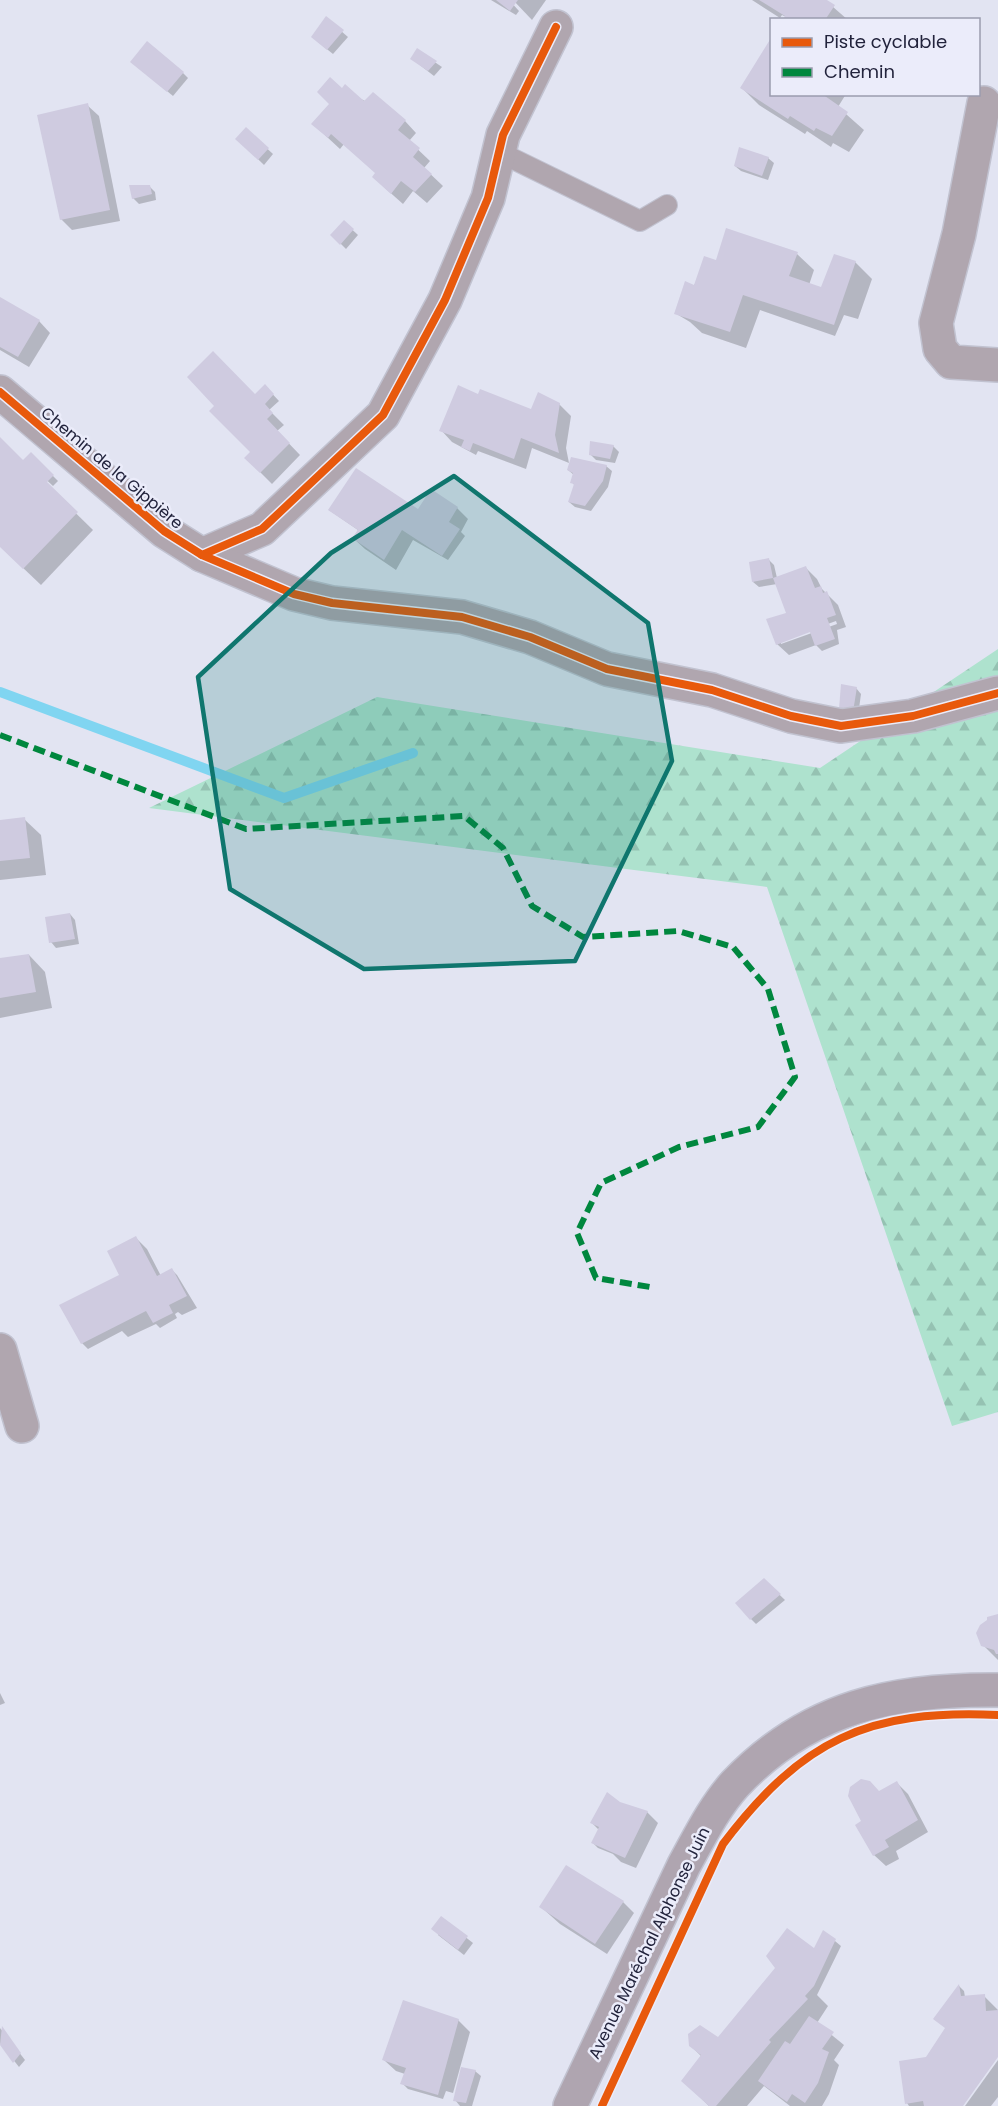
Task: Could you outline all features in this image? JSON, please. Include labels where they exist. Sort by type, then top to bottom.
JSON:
[{"type":"main road","name":"Avenue Maréchal Alphonse Juin","points":[[570,2106],[684,1865],[706,1827],[735,1785],[771,1752],[808,1727],[856,1705],[954,1690],[998,1690]]},
{"type":"street","points":[[202,555],[262,529],[383,415],[445,300],[489,198],[502,135],[556,27]]},
{"type":"street","points":[[984,103],[959,234],[936,323],[940,349],[951,362],[998,366]]},
{"type":"street","name":"Chemin de la Gippière","points":[[0,392],[164,531],[202,555],[294,594],[333,603],[462,617],[530,637],[607,669],[712,690],[792,716],[841,726],[913,716],[998,693]]},
{"type":"street","points":[[0,1350],[22,1426]]},
{"type":"lane","points":[[499,152],[640,221],[668,205]]},
{"type":"highlighted area","points":[[454,476],[648,623],[672,761],[575,961],[364,969],[230,889],[198,677],[331,553]]},
{"type":"green space","points":[[998,649],[998,1412],[952,1426],[767,887],[149,808],[377,697],[820,768]]},
{"type":"building","points":[[496,0],[518,0],[510,11]]},
{"type":"building","points":[[759,0],[827,0],[835,5],[826,18],[784,18],[785,16]]},
{"type":"building","points":[[326,16],[344,30],[327,50],[311,37]]},
{"type":"building","points":[[770,40],[770,96],[825,96],[848,112],[832,136],[816,128],[814,131],[790,116],[788,119],[740,88]]},
{"type":"building","points":[[147,41],[184,72],[167,92],[130,62]]},
{"type":"building","points":[[417,48],[437,61],[428,71],[410,59]]},
{"type":"building","points":[[330,77],[342,88],[345,84],[364,101],[373,92],[406,120],[398,130],[420,148],[413,157],[432,174],[415,192],[401,181],[391,194],[372,177],[375,173],[331,134],[328,138],[311,124],[329,104],[317,92]]},
{"type":"building","points":[[88,103],[110,210],[60,220],[37,115]]},
{"type":"building","points":[[246,127],[269,148],[258,160],[235,139]]},
{"type":"building","points":[[739,147],[769,157],[762,176],[734,166]]},
{"type":"building","points":[[129,185],[150,185],[152,194],[132,199]]},
{"type":"building","points":[[344,220],[354,229],[340,245],[330,235]]},
{"type":"building","points":[[726,228],[798,252],[789,276],[821,287],[834,254],[856,261],[834,325],[743,295],[730,332],[674,314],[685,281],[694,285],[704,256],[716,260]]},
{"type":"building","points":[[0,297],[40,320],[18,357],[0,347]]},
{"type":"building","points":[[213,351],[255,394],[265,384],[274,394],[265,404],[273,413],[267,419],[290,443],[260,473],[244,458],[250,452],[209,411],[214,406],[187,377]]},
{"type":"building","points":[[458,385],[478,394],[480,389],[531,409],[538,392],[560,403],[555,435],[559,453],[521,438],[514,459],[473,443],[470,451],[461,447],[464,440],[439,431]]},
{"type":"building","points":[[0,437],[23,460],[31,452],[54,475],[47,482],[78,512],[23,569],[0,547]]},
{"type":"building","points":[[590,441],[614,445],[610,459],[589,455]]},
{"type":"building","points":[[571,457],[607,465],[603,481],[585,506],[568,502],[574,484],[570,483],[573,473],[567,470]]},
{"type":"building","points":[[356,468],[418,509],[431,489],[458,507],[449,522],[460,529],[442,556],[402,530],[384,560],[352,538],[358,530],[328,510]]},
{"type":"building","points":[[769,558],[773,578],[752,582],[749,562]]},
{"type":"building","points":[[806,566],[815,588],[821,586],[823,593],[827,591],[836,615],[827,618],[835,639],[815,646],[810,632],[776,645],[766,619],[786,613],[773,578]]},
{"type":"building","points":[[841,684],[857,687],[853,712],[839,709]]},
{"type":"building","points":[[25,817],[30,858],[0,861],[0,820]]},
{"type":"building","points":[[70,913],[75,939],[49,943],[45,917]]},
{"type":"building","points":[[29,954],[36,992],[0,998],[0,958]]},
{"type":"building","points":[[136,1236],[157,1276],[172,1268],[187,1296],[169,1305],[173,1313],[153,1323],[146,1311],[81,1344],[59,1305],[119,1275],[107,1251]]},
{"type":"building","points":[[764,1578],[781,1594],[750,1620],[735,1603]]},
{"type":"building","points":[[998,1614],[998,1654],[996,1654],[994,1650],[981,1646],[976,1633],[987,1617]]},
{"type":"building","points":[[861,1779],[870,1781],[879,1791],[897,1781],[918,1820],[885,1840],[889,1847],[873,1856],[855,1825],[861,1821],[848,1796],[850,1787]]},
{"type":"building","points":[[607,1792],[620,1802],[648,1811],[625,1858],[591,1843],[599,1827],[590,1823]]},
{"type":"building","points":[[566,1865],[624,1901],[595,1944],[539,1907]]},
{"type":"building","points":[[441,1916],[468,1936],[458,1950],[431,1929]]},
{"type":"building","points":[[787,1928],[814,1948],[823,1930],[836,1939],[814,1986],[805,1996],[808,1999],[769,2040],[771,2042],[716,2106],[709,2106],[681,2081],[701,2055],[689,2046],[688,2034],[700,2025],[718,2037],[775,1968],[766,1956]]},
{"type":"building","points":[[959,1984],[961,1996],[985,1994],[986,2011],[998,2010],[998,2057],[963,2106],[924,2106],[923,2101],[905,2104],[899,2061],[926,2057],[945,2028],[933,2019]]},
{"type":"building","points":[[403,2000],[459,2019],[438,2095],[400,2084],[406,2068],[382,2060]]},
{"type":"building","points":[[809,2016],[834,2032],[822,2049],[829,2052],[818,2083],[805,2103],[792,2094],[787,2102],[758,2081],[785,2041],[790,2044]]},
{"type":"building","points":[[2,2026],[21,2053],[13,2063],[0,2045]]},
{"type":"building","points":[[461,2067],[476,2070],[466,2103],[453,2101]]},
{"type":"waterway","points":[[0,692],[284,798],[413,753]]},
{"type":"marked path","points":[[0,735],[246,829],[464,816],[503,848],[532,906],[583,937],[678,931],[733,947],[768,989],[795,1077],[758,1127],[679,1147],[601,1183],[577,1233],[596,1278],[650,1287]]},
{"type":"cycle path","points":[[0,392],[164,531],[202,555],[262,529],[383,415],[445,300],[488,198],[503,135],[556,27]]},
{"type":"cycle path","points":[[202,555],[294,594],[332,603],[462,617],[530,637],[607,669],[712,690],[791,716],[841,726],[913,716],[998,693]]},
{"type":"cycle path","points":[[602,2106],[723,1844],[752,1808],[781,1779],[810,1756],[841,1738],[874,1726],[911,1718],[998,1715]]}]
